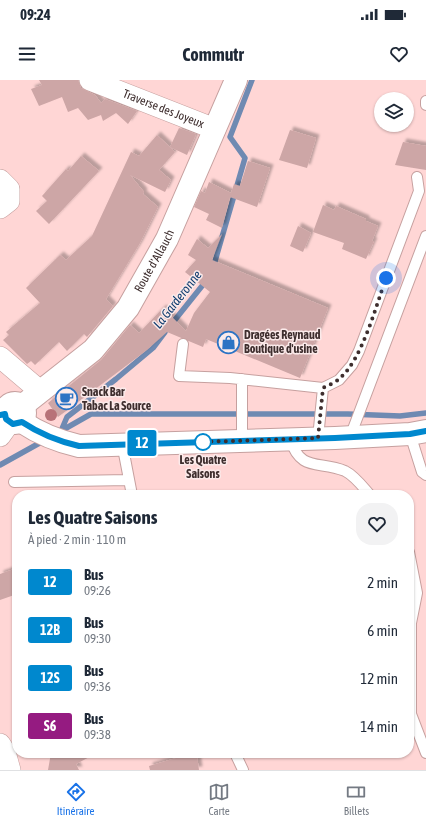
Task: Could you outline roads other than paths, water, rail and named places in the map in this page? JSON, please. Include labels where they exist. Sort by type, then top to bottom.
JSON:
[{"type":"street","name":"Traverse des Joyeux","points":[[90,80],[214,129]]},
{"type":"street","name":"Route d'Allauch","points":[[10,419],[40,391],[93,350],[128,308],[168,239],[236,80]]},
{"type":"street","points":[[0,180],[9,189],[9,201],[0,208]]},
{"type":"street","points":[[0,356],[40,391]]},
{"type":"street","points":[[10,419],[40,434],[61,442],[79,446],[242,433],[290,439],[319,431],[353,430],[418,432]]},
{"type":"street","points":[[0,744],[5,752],[10,770]]},
{"type":"lane","points":[[183,344],[179,376],[242,379],[323,388],[339,380],[352,365],[359,351],[419,191],[417,177]]},
{"type":"lane","points":[[353,430],[426,236]]},
{"type":"lane","points":[[242,379],[242,433]]},
{"type":"lane","points":[[319,431],[323,388]]},
{"type":"lane","points":[[418,432],[422,472],[426,475]]},
{"type":"lane","points":[[290,439],[293,450],[300,459],[315,465],[335,468],[346,472],[365,490]]},
{"type":"lane","points":[[122,443],[131,490]]},
{"type":"lane","points":[[14,482],[128,480]]},
{"type":"lane","points":[[414,578],[417,593],[414,608]]},
{"type":"lane","points":[[414,720],[426,753]]},
{"type":"lane","points":[[238,758],[243,770]]},
{"type":"waterway","name":"La Garderonne","points":[[213,268],[245,158],[230,137],[252,80]]},
{"type":"waterway","name":"La Garderonne","points":[[170,326],[206,281]]},
{"type":"waterway","name":"La Garderonne","points":[[57,433],[61,431],[67,417],[153,348],[165,332]]},
{"type":"waterway","points":[[61,431],[91,414],[348,414],[400,416],[426,413]]},
{"type":"waterway","name":"La Garderonne","points":[[0,465],[45,440]]},
{"type":"place","name":"Dragées Reynaud Boutique d'usine","points":[[228,342]]},
{"type":"place","name":"Snack Bar Tabac La Source","points":[[67,399]]},
{"type":"place","name":"Les Quatre Saisons","points":[[203,442]]}]
